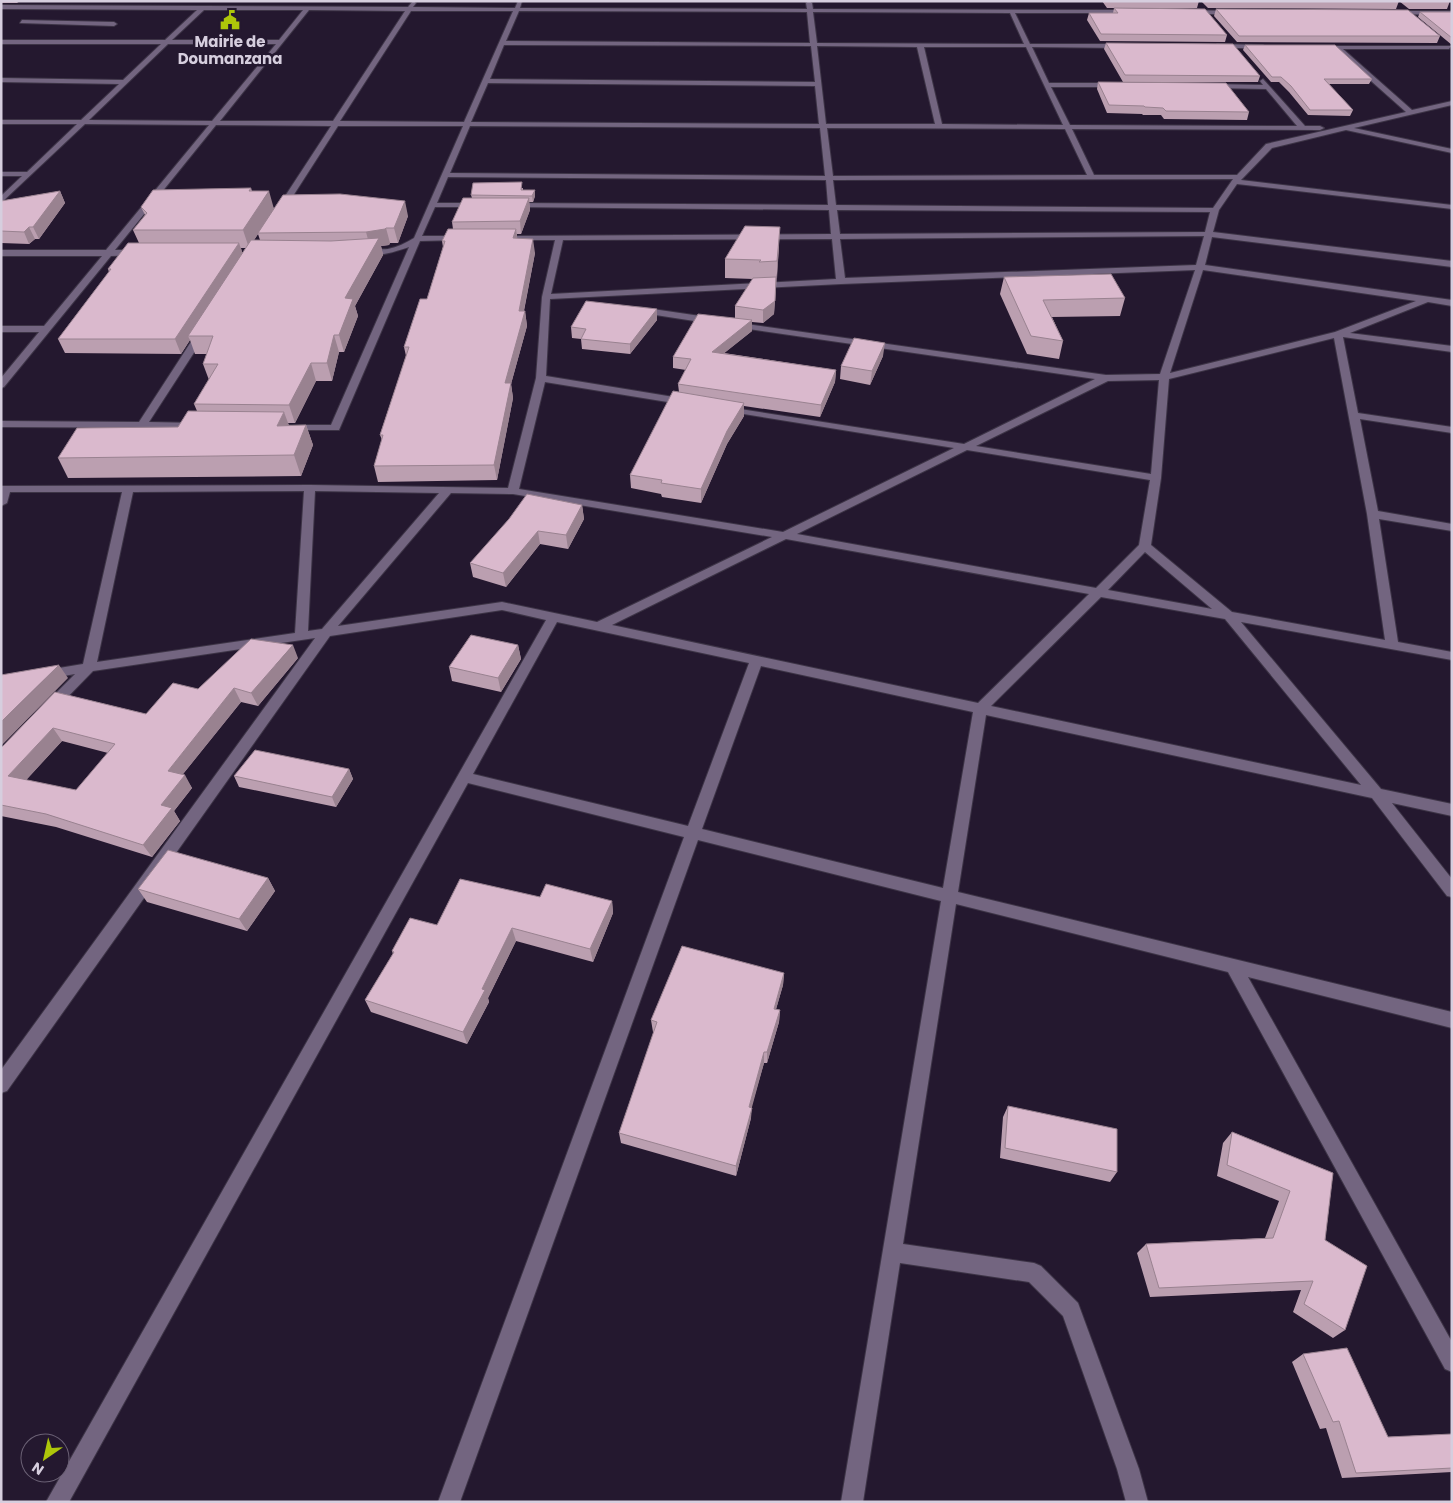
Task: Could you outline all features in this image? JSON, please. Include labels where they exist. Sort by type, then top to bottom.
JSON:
[{"type":"street","points":[[274,221],[415,1]]},
{"type":"street","points":[[808,1],[841,281]]},
{"type":"street","points":[[277,427],[335,428],[519,5]]},
{"type":"street","points":[[1,7],[410,9],[519,5],[810,11],[1138,12]]},
{"type":"street","points":[[1400,7],[1414,19]]},
{"type":"street","points":[[129,16],[145,8]]},
{"type":"street","points":[[1,201],[202,8]]},
{"type":"street","points":[[1,385],[308,8]]},
{"type":"street","points":[[1186,12],[1203,10],[1244,12]]},
{"type":"street","points":[[1203,10],[1211,19]]},
{"type":"street","points":[[1012,12],[1091,176]]},
{"type":"street","points":[[1388,13],[1452,14]]},
{"type":"street","points":[[98,31],[122,20]]},
{"type":"street","points":[[22,22],[114,24]]},
{"type":"street","points":[[76,42],[91,35]]},
{"type":"street","points":[[1228,40],[1240,53]]},
{"type":"street","points":[[1,42],[280,42]]},
{"type":"street","points":[[1442,42],[1450,49]]},
{"type":"street","points":[[502,43],[1126,46]]},
{"type":"street","points":[[920,45],[939,126]]},
{"type":"street","points":[[1205,46],[1272,47]]},
{"type":"street","points":[[1309,47],[1450,49]]},
{"type":"street","points":[[1337,47],[1410,112]]},
{"type":"street","points":[[1257,73],[1303,128]]},
{"type":"street","points":[[1,80],[126,82]]},
{"type":"street","points":[[486,81],[818,84]]},
{"type":"street","points":[[1047,85],[1124,86]]},
{"type":"street","points":[[1201,86],[1268,87]]},
{"type":"street","points":[[852,1502],[980,708],[1145,546],[1156,478],[1164,377],[1200,267],[1216,210],[1237,179],[1269,146],[1452,103]]},
{"type":"street","points":[[1,122],[1344,128],[1452,151]]},
{"type":"street","points":[[1,174],[30,174]]},
{"type":"street","points":[[445,175],[829,178],[1091,176],[1237,179],[1452,207]]},
{"type":"street","points":[[432,205],[491,205]]},
{"type":"street","points":[[501,205],[1216,210]]},
{"type":"street","points":[[493,238],[1209,234],[1452,264]]},
{"type":"street","points":[[513,492],[541,378],[546,297],[560,237]]},
{"type":"street","points":[[360,252],[389,251],[417,239],[465,238]]},
{"type":"street","points":[[1,253],[147,253]]},
{"type":"street","points":[[546,297],[841,281],[1200,267],[1452,303]]},
{"type":"street","points":[[546,297],[596,304]]},
{"type":"street","points":[[625,308],[1106,378],[1135,379],[1164,377],[1338,334],[1428,300]]},
{"type":"street","points":[[142,425],[206,327]]},
{"type":"street","points":[[1,329],[47,329]]},
{"type":"street","points":[[1338,334],[1452,349]]},
{"type":"street","points":[[1338,334],[1373,514],[1392,645]]},
{"type":"street","points":[[541,378],[698,404]]},
{"type":"street","points":[[598,627],[781,535],[1106,378]]},
{"type":"street","points":[[718,407],[1156,478]]},
{"type":"street","points":[[1354,415],[1452,430]]},
{"type":"street","points":[[1,424],[210,426]]},
{"type":"street","points":[[301,636],[310,488]]},
{"type":"street","points":[[1,504],[3,489],[310,488],[513,492],[781,535],[1452,656]]},
{"type":"street","points":[[42,716],[88,668],[128,489]]},
{"type":"street","points":[[1,1085],[326,632],[447,491]]},
{"type":"street","points":[[1373,514],[1452,528]]},
{"type":"street","points":[[1145,546],[1229,616],[1378,794],[1452,890]]},
{"type":"street","points":[[30,676],[502,606],[1452,810]]},
{"type":"street","points":[[57,1502],[554,617]]},
{"type":"street","points":[[449,1502],[756,660]]},
{"type":"street","points":[[465,777],[1452,1020]]},
{"type":"street","points":[[1234,967],[1452,1362]]},
{"type":"street","points":[[892,1252],[1034,1273],[1071,1310],[1128,1470],[1137,1502]]},
{"type":"building","points":[[1114,8],[1205,9],[1227,35],[1101,34],[1089,13],[1118,13]]},
{"type":"building","points":[[1216,9],[1408,10],[1440,36],[1239,36]]},
{"type":"building","points":[[1420,12],[1452,12],[1452,38]]},
{"type":"building","points":[[1106,43],[1233,44],[1260,76],[1125,75]]},
{"type":"building","points":[[1245,45],[1335,45],[1372,79],[1324,79],[1353,110],[1310,110],[1291,86],[1281,77],[1272,77]]},
{"type":"building","points":[[1098,82],[1226,83],[1249,112],[1166,111],[1163,108],[1144,106],[1109,105]]},
{"type":"building","points":[[522,182],[521,190],[535,190],[532,196],[471,195],[473,183]]},
{"type":"building","points":[[251,188],[249,191],[269,191],[243,230],[133,230],[147,213],[141,207],[153,190]]},
{"type":"building","points":[[60,191],[33,227],[29,227],[24,232],[1,231],[1,201]]},
{"type":"building","points":[[340,194],[405,201],[394,228],[366,232],[258,233],[283,195]]},
{"type":"building","points":[[463,198],[529,198],[520,221],[452,222]]},
{"type":"building","points":[[745,226],[780,227],[777,261],[759,262],[761,260],[725,259]]},
{"type":"building","points":[[448,229],[516,229],[513,238],[533,239],[519,311],[525,311],[505,383],[511,383],[494,465],[374,466],[383,435],[380,435],[409,347],[404,347],[420,299],[427,299],[445,241],[442,241]]},
{"type":"building","points":[[379,238],[345,298],[353,299],[339,335],[334,335],[327,363],[311,363],[289,405],[194,404],[218,364],[203,364],[213,336],[188,336],[251,240],[331,241]]},
{"type":"building","points":[[128,243],[239,243],[175,339],[58,339],[111,269],[108,269]]},
{"type":"building","points":[[1111,274],[1125,298],[1043,300],[1063,341],[1031,336],[1004,277]]},
{"type":"building","points":[[776,277],[775,301],[763,310],[735,306],[753,278]]},
{"type":"building","points":[[586,301],[657,309],[630,344],[581,339],[586,329],[571,327]]},
{"type":"building","points":[[698,314],[752,320],[712,352],[836,370],[821,405],[678,384],[691,359],[673,357]]},
{"type":"building","points":[[854,338],[885,343],[872,371],[841,366]]},
{"type":"building","points":[[673,391],[744,403],[727,431],[701,489],[661,483],[662,480],[630,475]]},
{"type":"building","points":[[188,411],[284,412],[277,426],[306,425],[294,455],[58,458],[77,428],[178,427]]},
{"type":"building","points":[[527,494],[582,505],[566,535],[538,531],[503,573],[470,563],[509,519]]},
{"type":"building","points":[[471,635],[518,645],[498,678],[449,667]]},
{"type":"building","points":[[251,639],[293,645],[251,693],[234,688],[168,771],[185,775],[161,805],[172,808],[143,845],[46,814],[1,805],[1,748],[55,692],[146,714],[173,683],[198,689]],"holes":[[[53,728],[115,744],[76,790],[8,776]]]},
{"type":"building","points":[[59,665],[1,722],[1,675]]},
{"type":"building","points":[[255,750],[349,769],[332,797],[234,776]]},
{"type":"building","points":[[168,850],[268,878],[239,919],[138,889]]},
{"type":"building","points":[[460,879],[540,897],[546,884],[612,901],[590,949],[512,928],[482,989],[485,990],[463,1032],[365,1000],[394,952],[392,951],[410,918],[437,925]]},
{"type":"building","points":[[682,946],[784,973],[774,1009],[780,1010],[767,1052],[764,1052],[749,1107],[752,1108],[736,1166],[619,1133],[657,1022],[651,1020]]},
{"type":"building","points":[[1008,1106],[1117,1129],[1117,1172],[1005,1148]]},
{"type":"building","points":[[1232,1132],[1333,1173],[1325,1240],[1367,1266],[1345,1330],[1304,1304],[1313,1281],[1159,1288],[1146,1244],[1273,1238],[1290,1191],[1227,1165]]},
{"type":"building","points":[[1347,1348],[1388,1437],[1452,1434],[1452,1468],[1356,1473],[1339,1421],[1333,1422],[1303,1354]]},
{"type":"place","name":"Mairie de Doumanzana","points":[[230,20]]}]
